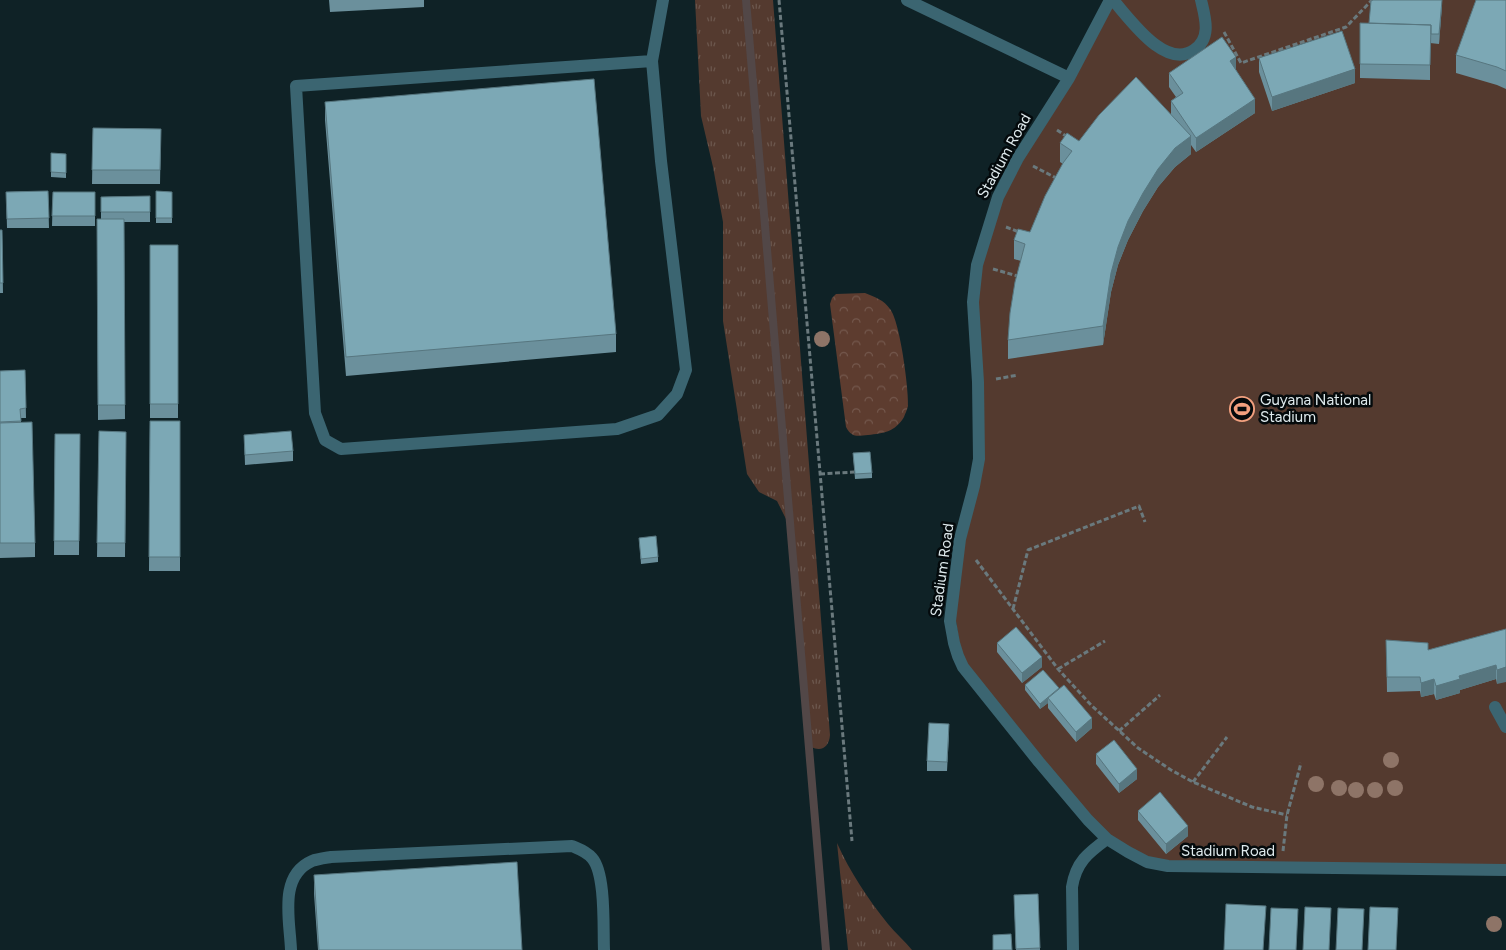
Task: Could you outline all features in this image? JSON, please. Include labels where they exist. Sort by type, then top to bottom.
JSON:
[{"type":"lane","points":[[652,61],[296,86],[315,414],[325,440],[341,449],[618,429],[658,415],[677,394],[686,370],[661,161],[652,61],[663,0]]},
{"type":"lane","points":[[907,0],[1069,78]]},
{"type":"lane","points":[[1112,0],[1143,34],[1175,55],[1195,50],[1201,43],[1206,32],[1206,22],[1201,0]]},
{"type":"lane","name":"Stadium Road","points":[[1112,0],[1069,78],[1018,158],[998,197],[977,265],[973,302],[978,372],[979,459],[960,539],[950,620],[958,656],[963,667],[1088,820],[1108,839],[1147,862],[1168,866],[1506,870]]},
{"type":"lane","points":[[1495,707],[1506,726]]},
{"type":"lane","points":[[1073,950],[1072,887],[1077,868],[1088,853],[1108,839]]},
{"type":"lane","points":[[291,950],[288,895],[292,880],[301,869],[312,861],[331,857],[572,846],[584,850],[593,859],[599,871],[604,950]]},
{"type":"path","points":[[778,0],[852,841]]},
{"type":"path","points":[[1206,22],[1220,24],[1241,63],[1346,27],[1372,0]]},
{"type":"path","points":[[1042,120],[1071,140]]},
{"type":"path","points":[[1018,158],[1063,182]]},
{"type":"path","points":[[990,221],[1025,235]]},
{"type":"path","points":[[977,265],[1022,277]]},
{"type":"path","points":[[820,474],[854,472]]},
{"type":"path","points":[[1013,610],[1028,550],[1139,506],[1145,522]]},
{"type":"path","points":[[960,539],[1058,670],[1091,705],[1138,748],[1193,782],[1252,807],[1288,815]]},
{"type":"path","points":[[1058,670],[1104,641]]},
{"type":"path","points":[[1119,731],[1160,695]]},
{"type":"path","points":[[1193,782],[1228,737]]},
{"type":"path","points":[[1281,867],[1288,815],[1301,763]]},
{"type":"green space","points":[[695,0],[773,0],[830,735],[828,743],[822,749],[811,747],[807,738],[792,546],[786,519],[777,501],[759,492],[747,474],[723,321],[723,222],[701,116]]},
{"type":"green space","name":"Guyana National Stadium","points":[[1110,0],[1506,0],[1506,870],[1168,866],[1107,839],[963,667],[953,602],[974,486],[973,302],[990,221]]},
{"type":"green space","points":[[865,293],[885,303],[894,316],[903,356],[908,406],[901,422],[893,429],[858,436],[850,433],[846,427],[830,304],[836,294]]},
{"type":"green space","points":[[837,843],[854,875],[881,915],[912,950],[848,950]]},
{"type":"building","points":[[1442,0],[1439,34],[1431,34],[1431,25],[1369,23],[1371,1]]},
{"type":"building","points":[[1476,0],[1506,0],[1506,71],[1456,55]]},
{"type":"building","points":[[1360,23],[1431,25],[1430,65],[1360,64]]},
{"type":"building","points":[[1342,31],[1355,69],[1272,97],[1259,58]]},
{"type":"building","points":[[1222,37],[1236,57],[1230,61],[1255,99],[1196,138],[1171,101],[1183,93],[1169,73]]},
{"type":"building","points":[[1136,77],[1191,136],[1175,148],[1158,169],[1128,221],[1111,273],[1103,326],[1008,340],[1015,282],[1025,244],[1014,240],[1018,229],[1030,232],[1045,196],[1063,163],[1072,151],[1060,143],[1067,133],[1079,141],[1099,115]]},
{"type":"building","points":[[594,79],[616,334],[346,357],[325,102]]},
{"type":"building","points":[[93,128],[161,129],[160,170],[92,170]]},
{"type":"building","points":[[51,153],[66,154],[66,173],[51,172]]},
{"type":"building","points":[[48,191],[49,218],[7,219],[6,192]]},
{"type":"building","points":[[156,191],[172,192],[172,218],[156,218]]},
{"type":"building","points":[[53,192],[95,192],[95,216],[52,216]]},
{"type":"building","points":[[150,196],[150,212],[101,212],[101,197]]},
{"type":"building","points":[[97,219],[124,219],[125,405],[98,405]]},
{"type":"building","points":[[0,230],[2,230],[3,283],[0,283]]},
{"type":"building","points":[[150,245],[178,245],[178,404],[150,404]]},
{"type":"building","points":[[25,370],[26,408],[20,409],[21,421],[0,422],[0,371]]},
{"type":"building","points":[[150,421],[180,421],[180,557],[149,557]]},
{"type":"building","points":[[32,422],[35,543],[0,543],[0,423]]},
{"type":"building","points":[[99,431],[126,432],[125,543],[97,543]]},
{"type":"building","points":[[291,431],[293,451],[245,455],[244,435]]},
{"type":"building","points":[[55,434],[80,434],[79,541],[54,541]]},
{"type":"building","points":[[870,452],[872,473],[855,474],[853,453]]},
{"type":"building","points":[[656,536],[658,557],[641,559],[639,538]]},
{"type":"building","points":[[1016,627],[1042,657],[1022,673],[997,643]]},
{"type":"building","points":[[1506,629],[1506,667],[1497,670],[1496,665],[1459,676],[1460,679],[1436,686],[1434,679],[1421,683],[1420,677],[1387,677],[1386,640],[1428,643],[1428,650]]},
{"type":"building","points":[[1043,670],[1059,688],[1040,704],[1025,685]]},
{"type":"building","points":[[1064,685],[1092,718],[1076,732],[1048,698]]},
{"type":"building","points":[[929,723],[949,724],[947,762],[927,761]]},
{"type":"building","points":[[1114,740],[1137,769],[1119,784],[1096,754]]},
{"type":"building","points":[[1160,792],[1188,826],[1166,844],[1138,811]]},
{"type":"building","points":[[517,862],[522,950],[319,950],[314,875]]},
{"type":"building","points":[[1038,894],[1040,948],[1016,949],[1014,895]]},
{"type":"building","points":[[1226,904],[1266,906],[1263,950],[1224,950]]},
{"type":"building","points":[[1305,907],[1331,908],[1329,950],[1303,950]]},
{"type":"building","points":[[1370,907],[1398,908],[1396,950],[1368,950]]},
{"type":"building","points":[[1271,908],[1298,909],[1296,950],[1269,950]]},
{"type":"building","points":[[1338,908],[1364,909],[1362,950],[1336,950]]},
{"type":"building","points":[[1011,934],[1012,950],[993,950],[993,935]]},
{"type":"waterway","points":[[746,0],[826,950]]},
{"type":"place","name":"Guyana National Stadium","points":[[1242,409]]}]
